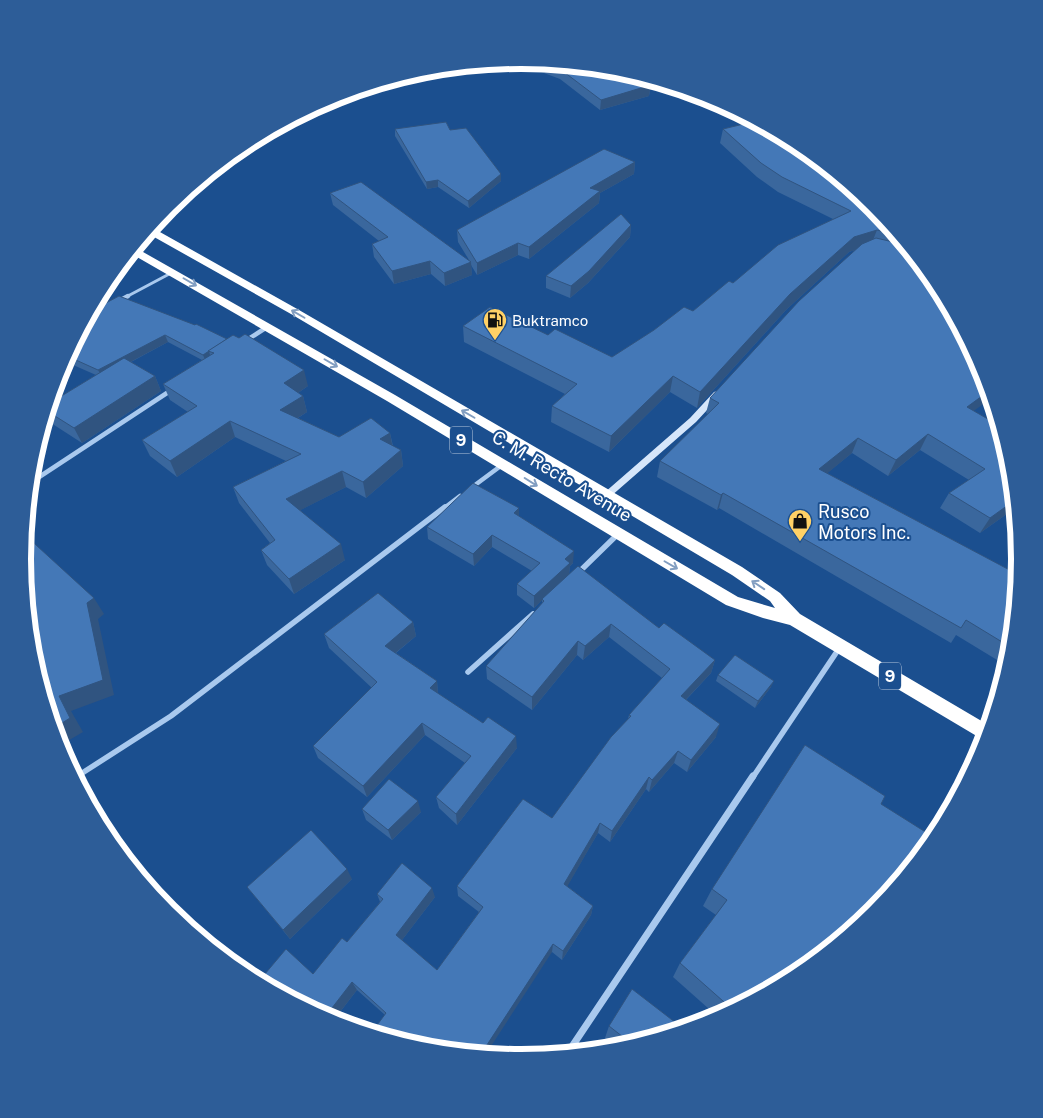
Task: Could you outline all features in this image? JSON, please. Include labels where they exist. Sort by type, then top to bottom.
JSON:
[{"type":"highway","name":"C. M. Recto Avenue","points":[[155,234],[295,312],[737,571],[776,597],[794,618],[981,730]]},
{"type":"highway","name":"C. M. Recto Avenue","points":[[139,254],[503,464],[732,601],[763,612],[794,618]]},
{"type":"street","points":[[662,90],[680,95]]},
{"type":"street","points":[[113,304],[173,272]]},
{"type":"street","points":[[243,343],[267,327]]},
{"type":"street","points":[[38,478],[179,385]]},
{"type":"street","points":[[607,495],[692,420],[722,387]]},
{"type":"street","points":[[81,774],[171,716],[503,464]]},
{"type":"street","points":[[572,579],[618,534]]},
{"type":"street","points":[[468,672],[538,610]]},
{"type":"street","points":[[572,1046],[840,647]]},
{"type":"building","points":[[562,71],[617,78],[649,85],[601,100]]},
{"type":"building","points":[[446,122],[450,130],[466,128],[501,174],[468,201],[438,180],[426,182],[395,129]]},
{"type":"building","points":[[746,123],[794,151],[845,190],[887,233],[877,230],[854,237],[790,294],[700,392],[673,376],[611,436],[552,406],[577,384],[463,326],[490,307],[548,335],[555,329],[612,357],[654,330],[684,307],[693,311],[729,281],[733,283],[778,245],[851,211],[782,177],[761,163],[723,129]]},
{"type":"building","points":[[604,149],[635,162],[590,188],[600,191],[529,247],[518,243],[477,263],[457,230]]},
{"type":"building","points":[[361,182],[471,262],[444,273],[430,261],[392,271],[372,244],[388,237],[330,193]]},
{"type":"building","points":[[621,214],[631,225],[589,271],[571,286],[546,276]]},
{"type":"building","points":[[876,238],[895,242],[929,287],[946,314],[961,342],[984,395],[967,407],[992,421],[1002,463],[1009,504],[990,518],[949,493],[985,469],[928,434],[896,460],[858,438],[819,469],[1012,571],[1008,623],[1004,643],[966,620],[961,628],[723,493],[721,495],[660,461],[719,403],[710,398],[799,301],[862,244]]},
{"type":"building","points":[[119,296],[196,324],[227,339],[203,355],[165,335],[98,370],[74,359],[103,305]]},
{"type":"building","points":[[245,334],[304,370],[284,383],[303,396],[280,410],[339,437],[371,418],[390,433],[380,439],[401,450],[363,482],[342,471],[286,499],[341,544],[289,579],[261,550],[275,540],[233,487],[301,454],[230,421],[170,461],[142,440],[197,406],[163,384],[214,353],[208,351],[233,335],[239,338]]},
{"type":"building","points":[[124,358],[155,376],[74,428],[53,415],[58,398]]},
{"type":"building","points":[[473,483],[519,508],[514,513],[574,551],[565,559],[570,563],[534,596],[517,584],[540,563],[492,535],[473,554],[427,527]]},
{"type":"building","points":[[32,541],[94,598],[87,603],[103,680],[59,696],[70,718],[60,724],[41,655],[32,591]]},
{"type":"building","points":[[578,566],[659,628],[664,623],[715,660],[681,696],[720,724],[691,760],[678,751],[652,780],[649,777],[612,831],[600,823],[564,884],[593,906],[563,951],[553,944],[485,1048],[426,1040],[376,1027],[386,1013],[352,982],[330,1010],[263,976],[286,949],[313,974],[342,938],[347,942],[383,899],[377,894],[402,863],[432,888],[396,935],[437,970],[483,907],[457,886],[523,799],[552,818],[611,737],[670,669],[611,624],[585,646],[578,641],[532,697],[486,666],[544,601],[542,599]]},
{"type":"building","points":[[378,593],[413,622],[385,646],[437,681],[430,688],[483,723],[488,717],[516,736],[456,814],[436,797],[471,756],[422,723],[363,786],[313,746],[377,682],[324,634]]},
{"type":"building","points":[[735,655],[774,681],[758,701],[718,675]]},
{"type":"building","points":[[805,745],[885,796],[881,804],[927,833],[890,882],[845,928],[794,967],[767,984],[727,1004],[680,963],[727,900],[712,889]]},
{"type":"building","points":[[389,779],[418,801],[388,830],[362,809]]},
{"type":"building","points":[[311,830],[347,869],[283,930],[247,887]]},
{"type":"building","points":[[632,989],[677,1024],[625,1038],[609,1026]]},
{"type":"place","name":"Buktramco","points":[[495,341]]},
{"type":"place","name":"Rusco Motors Inc.","points":[[800,542]]}]
